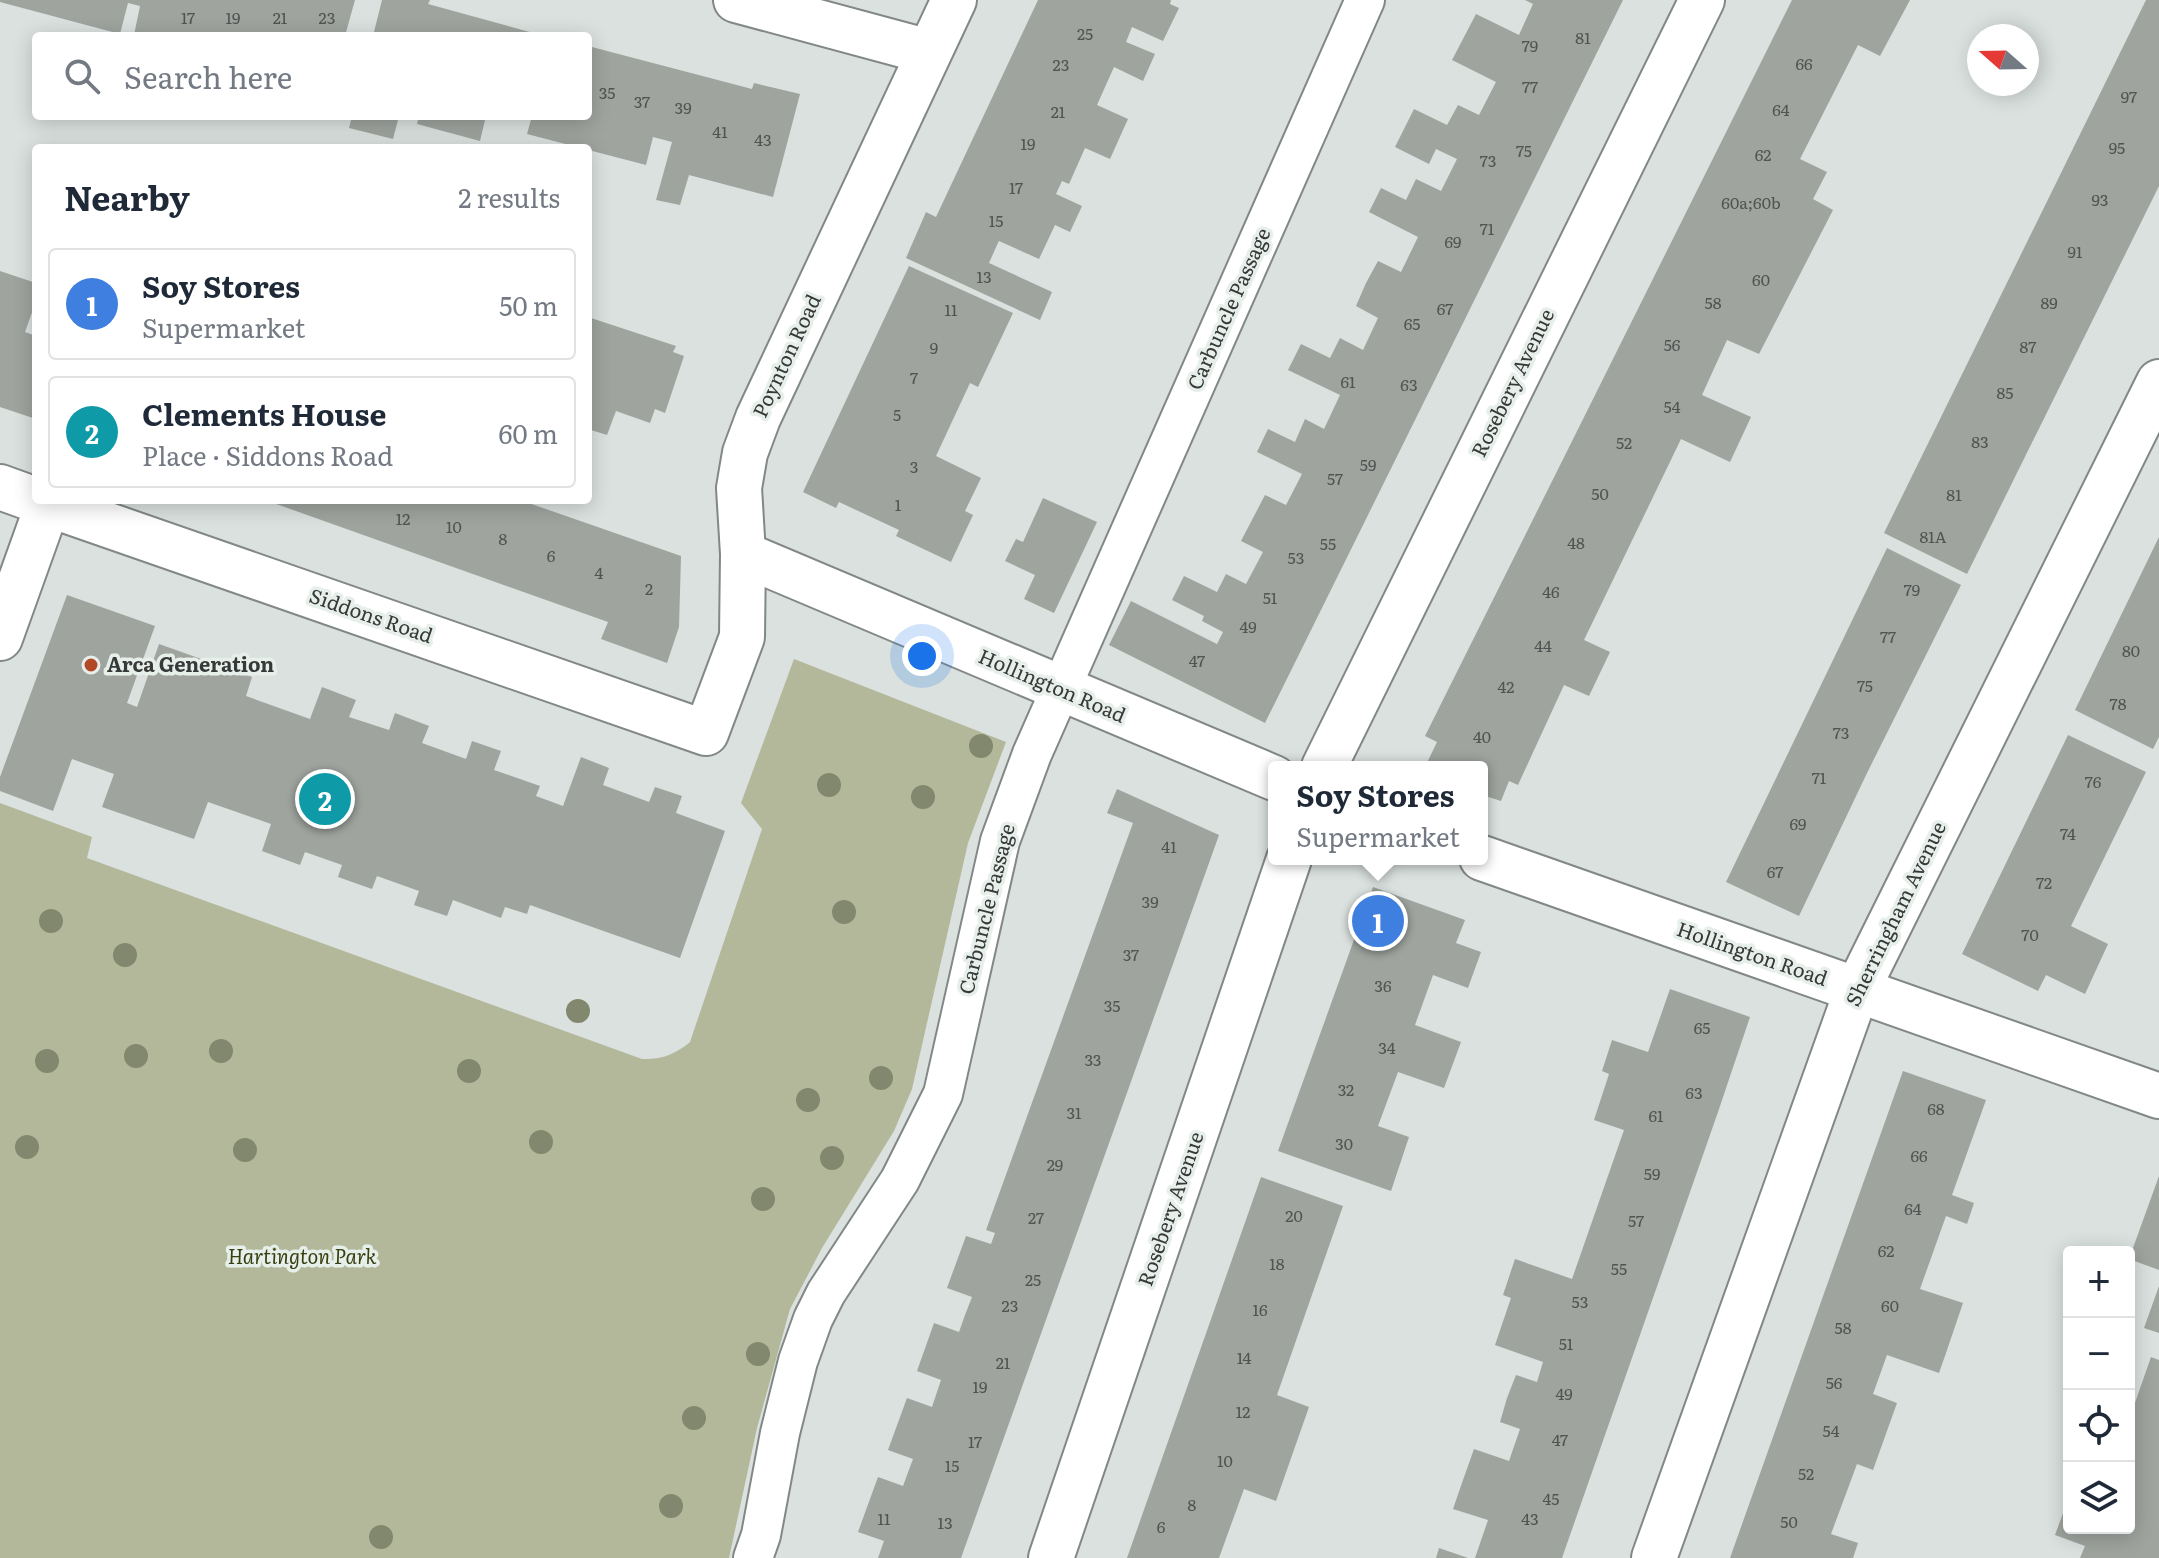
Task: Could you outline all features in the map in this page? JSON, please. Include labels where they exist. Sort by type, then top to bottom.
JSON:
[{"type":"street","points":[[736,0],[929,52]]},
{"type":"street","name":"Poynton Road","points":[[706,733],[742,637],[743,554],[739,488],[745,453],[758,418],[954,0]]},
{"type":"street","name":"Carbuncle Passage","points":[[753,1558],[761,1535],[780,1433],[798,1361],[813,1319],[826,1293],[900,1180],[943,1094],[1000,841],[1032,754],[1365,0]]},
{"type":"street","name":"Rosebery Avenue","points":[[1327,761],[1702,0]]},
{"type":"street","name":"Sherringham Avenue","points":[[1654,1558],[1857,990],[2159,382]]},
{"type":"street","name":"Siddons Road","points":[[0,487],[32,498]]},
{"type":"street","points":[[0,638],[39,504]]},
{"type":"street","name":"Siddons Road","points":[[49,504],[706,733]]},
{"type":"street","name":"Hollington Road","points":[[743,554],[1268,775]]},
{"type":"street","name":"Hollington Road","points":[[1488,860],[2159,1096]]},
{"type":"street","name":"Rosebery Avenue","points":[[1051,1558],[1287,865]]},
{"type":"green space","name":"Hartington Park","points":[[794,659],[1006,742],[968,843],[912,1089],[894,1131],[822,1248],[790,1309],[757,1428],[729,1558],[0,1558],[0,803],[92,837],[87,858],[642,1059],[662,1057],[690,1042],[762,829],[741,803]]},
{"type":"building","points":[[355,0],[346,32],[135,32],[140,6],[128,3],[121,32],[112,32],[0,2]]},
{"type":"building","points":[[382,0],[430,0],[428,4],[530,32],[374,32]]},
{"type":"building","points":[[1038,0],[1171,0],[1170,4],[1179,8],[1163,41],[1132,27],[1126,42],[1155,54],[1143,81],[1114,67],[1097,105],[1128,119],[1110,159],[1085,148],[1069,184],[1062,181],[1056,194],[1082,206],[1070,232],[1055,225],[1039,259],[999,241],[997,245],[989,263],[1052,292],[1040,320],[906,258],[926,212],[936,217]]},
{"type":"building","points":[[1525,0],[1623,0],[1265,723],[1109,645],[1131,601],[1217,644],[1223,632],[1202,621],[1204,616],[1172,600],[1184,576],[1217,592],[1226,574],[1246,584],[1263,552],[1241,541],[1265,495],[1286,505],[1302,474],[1257,452],[1268,429],[1295,442],[1305,419],[1324,429],[1340,395],[1288,370],[1301,344],[1330,358],[1340,338],[1363,350],[1378,318],[1356,306],[1366,283],[1378,261],[1401,272],[1418,237],[1369,212],[1381,188],[1406,200],[1416,179],[1441,191],[1457,159],[1436,149],[1429,164],[1395,147],[1414,109],[1447,125],[1458,105],[1479,115],[1496,82],[1452,60],[1476,14],[1519,35],[1533,4]]},
{"type":"building","points":[[1792,0],[1910,0],[1880,56],[1858,45],[1800,159],[1827,172],[1813,199],[1833,210],[1759,354],[1727,340],[1702,395],[1751,417],[1730,462],[1681,439],[1584,640],[1610,652],[1589,696],[1564,685],[1518,785],[1509,781],[1501,801],[1488,797],[1488,761],[1428,761],[1437,742],[1425,736]]},
{"type":"building","points":[[2146,0],[2159,0],[2159,186],[1967,574],[1884,533]]},
{"type":"building","points":[[592,47],[752,89],[754,83],[800,94],[773,197],[689,175],[680,205],[656,200],[672,142],[653,137],[646,165],[592,151],[592,144],[565,144],[527,134],[531,120],[592,120]]},
{"type":"building","points":[[351,120],[398,120],[393,139],[349,128]]},
{"type":"building","points":[[418,120],[485,120],[480,141],[417,124]]},
{"type":"building","points":[[909,266],[1013,313],[978,387],[970,383],[936,456],[981,478],[965,511],[973,515],[951,562],[896,536],[899,530],[839,502],[836,508],[803,492]]},
{"type":"building","points":[[0,271],[32,282],[32,312],[25,332],[32,335],[32,418],[0,407]]},
{"type":"building","points":[[592,318],[676,346],[673,352],[684,356],[665,413],[655,409],[650,423],[616,411],[607,435],[592,430]]},
{"type":"building","points":[[1043,498],[1097,522],[1054,613],[1024,599],[1035,575],[1005,561],[1016,539],[1023,542]]},
{"type":"building","points":[[276,504],[532,504],[681,556],[679,627],[667,663],[601,639],[608,622]]},
{"type":"building","points":[[2159,537],[2159,737],[2153,749],[2075,710]]},
{"type":"building","points":[[1887,548],[1961,585],[1799,916],[1726,882]]},
{"type":"building","points":[[67,595],[155,626],[127,703],[137,707],[159,644],[252,677],[246,696],[310,719],[322,687],[356,700],[349,717],[389,730],[395,713],[429,726],[422,743],[466,759],[472,741],[501,751],[494,770],[540,786],[536,796],[563,806],[581,757],[609,768],[603,785],[649,802],[655,787],[682,796],[676,813],[725,831],[680,958],[530,905],[527,914],[505,907],[501,918],[453,900],[447,916],[414,905],[419,891],[377,876],[372,889],[338,877],[342,865],[305,852],[300,865],[262,851],[271,824],[208,802],[194,839],[102,807],[114,774],[72,759],[53,811],[0,791],[0,777]]},
{"type":"building","points":[[2068,735],[2146,772],[2071,926],[2108,944],[2085,994],[2046,975],[2038,991],[1962,954]]},
{"type":"building","points":[[1117,789],[1219,835],[961,1558],[878,1558],[884,1541],[858,1532],[878,1477],[903,1486],[913,1459],[888,1450],[907,1398],[932,1407],[941,1380],[917,1371],[934,1323],[959,1332],[972,1297],[947,1288],[966,1236],[991,1244],[995,1233],[986,1230],[1133,823],[1107,813]]},
{"type":"building","points":[[1373,887],[1465,920],[1456,943],[1481,952],[1468,988],[1433,975],[1415,1025],[1461,1042],[1444,1088],[1398,1072],[1378,1126],[1409,1137],[1391,1191],[1278,1151]]},
{"type":"building","points":[[1670,989],[1750,1017],[1718,1112],[1562,1558],[1475,1558],[1488,1520],[1453,1509],[1463,1480],[1474,1449],[1509,1461],[1520,1429],[1500,1422],[1507,1398],[1516,1375],[1537,1382],[1543,1362],[1495,1345],[1511,1298],[1503,1295],[1515,1259],[1572,1279],[1624,1130],[1594,1120],[1609,1074],[1602,1071],[1612,1040],[1648,1052]]},
{"type":"building","points":[[1903,1071],[1986,1100],[1952,1195],[1974,1203],[1967,1224],[1946,1216],[1920,1289],[1963,1303],[1939,1373],[1887,1355],[1873,1394],[1897,1403],[1873,1470],[1857,1464],[1831,1534],[1858,1543],[1853,1558],[1730,1558]]},
{"type":"building","points":[[2159,1176],[2159,1270],[2135,1261],[2134,1246]]},
{"type":"building","points":[[1261,1177],[1343,1206],[1277,1395],[1309,1407],[1276,1501],[1244,1489],[1219,1558],[1127,1558]]},
{"type":"building","points":[[2159,1286],[2159,1333],[2144,1328]]},
{"type":"building","points":[[2151,1357],[2159,1360],[2159,1558],[2080,1558],[2085,1546],[2055,1535],[2063,1513],[2063,1534],[2135,1534],[2135,1403]]},
{"type":"building","points":[[1439,1548],[1468,1558],[1436,1558]]},
{"type":"place","name":"Arca Generation","points":[[91,665]]},
{"type":"place","name":"Clements House","points":[[325,799]]},
{"type":"place","name":"Soy Stores","points":[[1378,921]]}]
